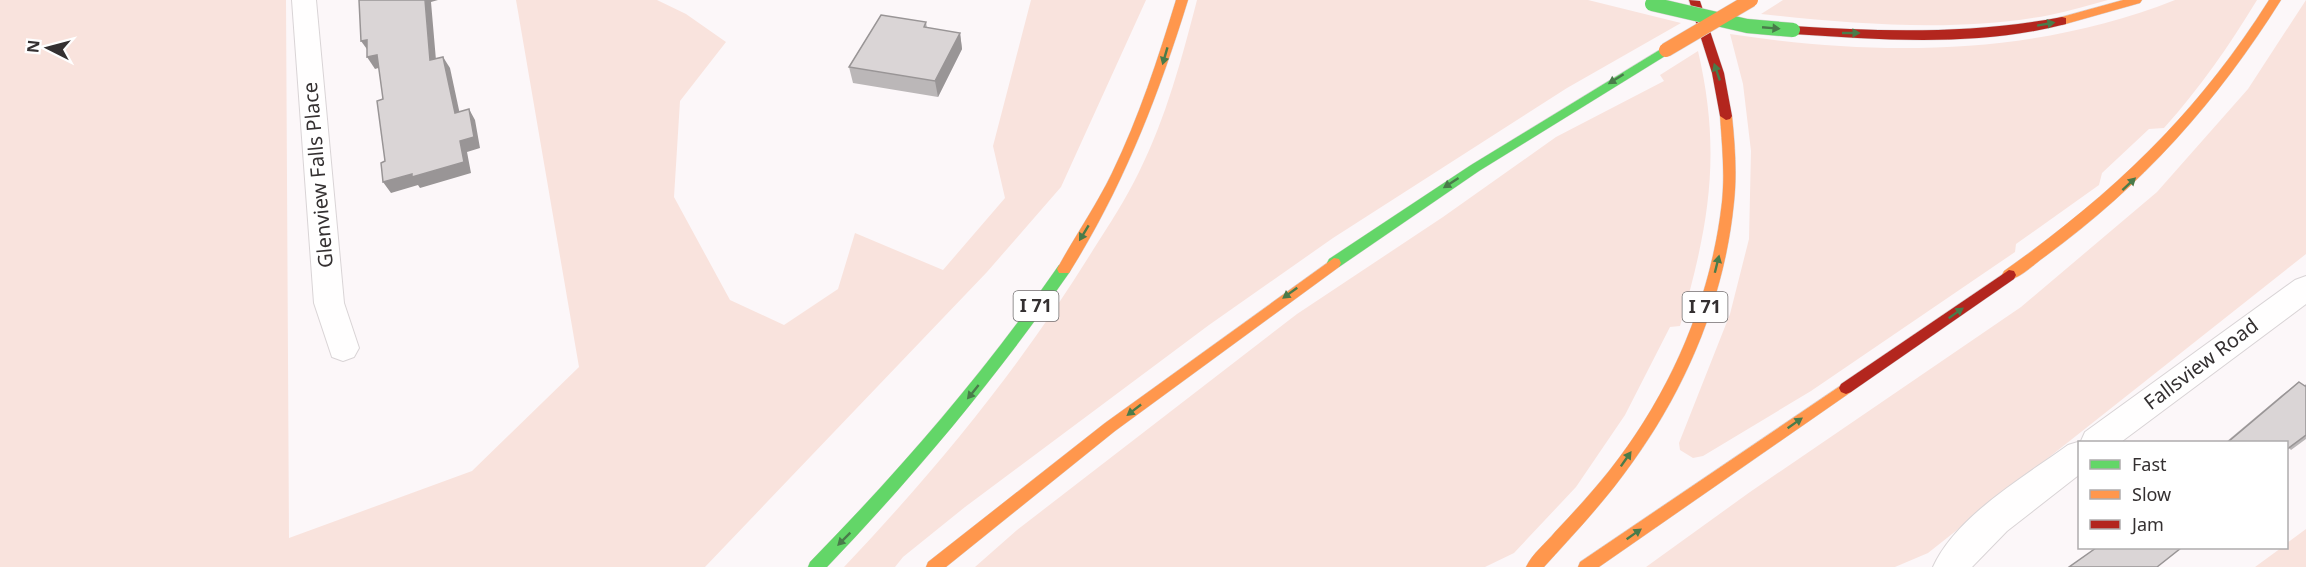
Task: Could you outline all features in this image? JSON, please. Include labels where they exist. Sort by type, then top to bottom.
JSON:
[{"type":"highway","name":"I 71","points":[[816,567],[935,439],[1000,358],[1062,270],[1100,208],[1131,148],[1158,83],[1182,0]]},
{"type":"highway","points":[[1634,0],[1747,26],[1833,33],[1943,34],[2049,24],[2136,0]]},
{"type":"highway","name":"I 71","points":[[1533,567],[1610,482],[1647,428],[1683,363],[1708,300],[1724,228],[1729,177],[1726,117],[1721,82],[1693,0]]},
{"type":"highway","points":[[934,567],[1218,345],[1340,257],[1503,149],[1751,0]]},
{"type":"highway","points":[[1586,567],[2042,253],[2105,206],[2169,146],[2217,91],[2258,33],[2275,0]]},
{"type":"street","name":"Glenview Falls Place","points":[[304,0],[329,303],[343,348]]},
{"type":"street","name":"Fallsview Road","points":[[2098,441],[2306,288]]},
{"type":"street","points":[[1951,567],[1967,546],[1997,518],[2078,456]]},
{"type":"shaded area","points":[[0,0],[286,0],[289,538],[472,471],[579,367],[516,0],[657,0],[686,14],[726,42],[680,101],[674,197],[730,300],[784,325],[838,289],[855,233],[943,270],[1005,198],[993,146],[1031,0],[1146,0],[1061,187],[987,272],[705,567],[0,567]]},
{"type":"shaded area","points":[[1197,0],[1588,0],[1681,23],[1567,88],[1333,238],[1209,325],[965,507],[903,557],[895,567],[844,567],[945,454],[1008,375],[1066,293],[1111,221],[1149,151],[1179,66]]},
{"type":"shaded area","points":[[1783,0],[2108,0],[2050,15],[1978,24],[1906,25],[1761,14]]},
{"type":"shaded area","points":[[2175,0],[2257,0],[2214,66],[2164,128],[2149,129],[2102,173],[2099,185],[2016,244],[2015,252],[1811,391],[1703,456],[1693,458],[1680,450],[1679,443],[1730,314],[1749,239],[1751,151],[1743,84],[1730,34],[1843,46],[1955,47],[2067,32],[2122,18]]},
{"type":"shaded area","points":[[2306,0],[2306,254],[1928,553],[1895,567],[1646,567],[1750,492],[2021,307],[2157,192],[2248,89]]},
{"type":"shaded area","points":[[1698,51],[1709,123],[1709,190],[1698,255],[1680,326],[1670,327],[1625,415],[1576,487],[1514,553],[1485,567],[975,567],[1017,530],[1297,314],[1443,217],[1556,137],[1664,81],[1660,75]]},
{"type":"shaded area","points":[[2306,529],[2306,567],[2255,567],[2280,549],[2288,549],[2288,542]]},
{"type":"building","points":[[359,0],[425,0],[430,60],[443,57],[455,113],[469,109],[474,137],[460,141],[464,162],[412,177],[412,174],[383,182],[381,163],[385,161],[377,101],[383,99],[377,55],[367,57],[367,40],[361,41]]},
{"type":"building","points":[[881,15],[926,22],[924,27],[960,33],[935,81],[849,67]]},
{"type":"building","points":[[2299,382],[2306,386],[2306,435],[2288,448],[2288,441],[2229,441]]},
{"type":"building","points":[[2095,549],[2180,549],[2157,567],[2069,567]]},
{"type":"traffic: fast","points":[[1652,4],[1747,26],[1793,30]]},
{"type":"traffic: fast","points":[[1334,263],[1475,168],[1666,50]]},
{"type":"traffic: fast","points":[[816,567],[947,424],[1007,348],[1064,269]]},
{"type":"traffic: slow","points":[[1064,269],[1102,205],[1134,139],[1160,70],[1182,0]]},
{"type":"traffic: slow","points":[[1666,50],[1751,0]]},
{"type":"traffic: slow","points":[[2062,21],[2136,0]]},
{"type":"traffic: slow","points":[[2009,275],[2087,217],[2158,152],[2221,80],[2275,0]]},
{"type":"traffic: slow","points":[[1534,567],[1576,521],[1627,458],[1661,405],[1681,367],[1712,286],[1722,243],[1728,201],[1730,158],[1726,116]]},
{"type":"traffic: slow","points":[[934,567],[1110,427],[1334,263]]},
{"type":"traffic: slow","points":[[1586,567],[1846,388]]},
{"type":"traffic: jam","points":[[1694,1],[1718,73],[1726,116]]},
{"type":"traffic: jam","points":[[1793,30],[1894,35],[1962,34],[1995,32],[2062,21]]},
{"type":"traffic: jam","points":[[1846,388],[2009,275]]}]
